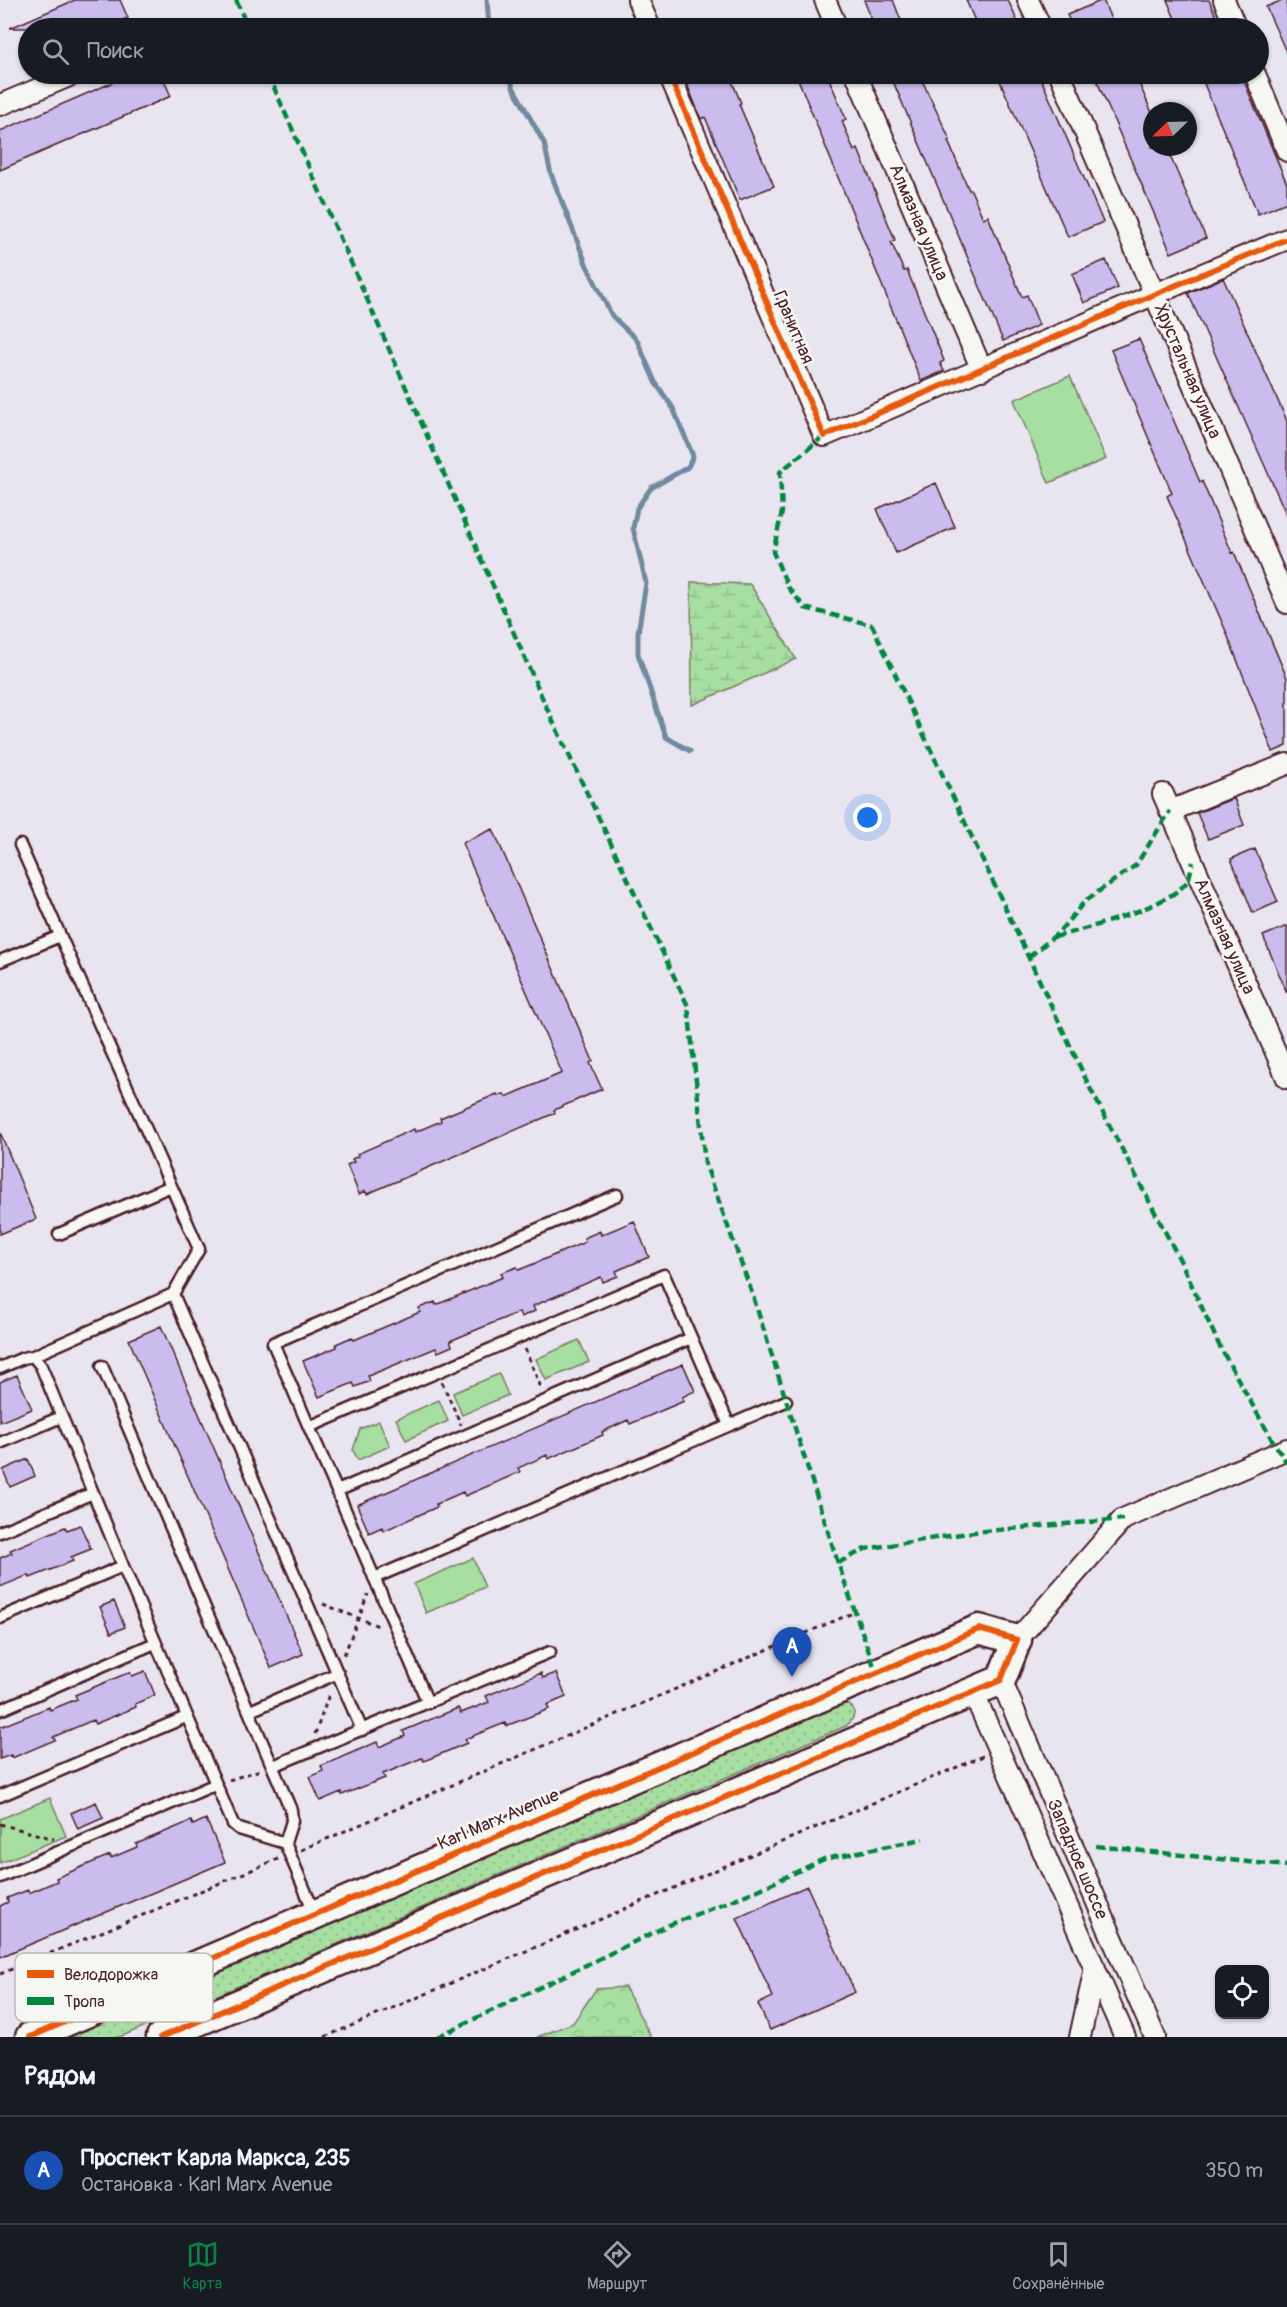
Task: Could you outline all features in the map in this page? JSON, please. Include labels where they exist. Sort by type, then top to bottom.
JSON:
[{"type":"street","points":[[638,0],[646,18]]},
{"type":"street","points":[[825,0],[833,18]]},
{"type":"street","points":[[1029,0],[1037,18]]},
{"type":"street","points":[[1224,0],[1232,18]]},
{"type":"street","points":[[0,105],[50,84]]},
{"type":"street","name":"Гранитная","points":[[673,84],[824,436],[982,370]]},
{"type":"street","name":"Алмазная улица","points":[[860,84],[982,370]]},
{"type":"street","name":"Хрустальная улица","points":[[1064,84],[1287,603]]},
{"type":"street","points":[[1259,84],[1287,151]]},
{"type":"street","points":[[982,370],[1154,293],[1287,239]]},
{"type":"street","name":"Алмазная улица","points":[[1287,764],[1166,802],[1287,1078]]},
{"type":"street","points":[[213,2015],[1001,1680],[1017,1641],[1124,1519],[1287,1449]]},
{"type":"street","name":"Karl Marx Avenue","points":[[213,1958],[979,1629],[1017,1641]]},
{"type":"street","name":"Западное шоссе","points":[[1001,1680],[1155,2037]]},
{"type":"street","name":"Западное шоссе","points":[[973,1692],[1125,2037]]},
{"type":"street","points":[[1080,2037],[1095,1968]]},
{"type":"street","name":"Karl Marx Avenue","points":[[30,2037],[65,2022]]},
{"type":"street","points":[[161,2037],[196,2022]]},
{"type":"lane","points":[[0,1368],[33,1356],[173,1294],[199,1249],[20,845]]},
{"type":"lane","points":[[0,961],[60,936]]},
{"type":"lane","points":[[59,1234],[171,1186]]},
{"type":"lane","points":[[428,1703],[273,1343],[617,1195]]},
{"type":"lane","points":[[309,1427],[664,1275],[729,1425]]},
{"type":"lane","points":[[173,1294],[362,1730]]},
{"type":"lane","points":[[337,1491],[691,1338]]},
{"type":"lane","points":[[33,1356],[41,1366],[186,1717],[233,1824],[239,1829],[285,1843]]},
{"type":"lane","points":[[102,1366],[291,1810],[292,1821],[285,1843],[315,1914]]},
{"type":"lane","points":[[374,1578],[786,1401]]},
{"type":"lane","points":[[0,1443],[61,1417]]},
{"type":"lane","points":[[0,1532],[93,1494]]},
{"type":"lane","points":[[0,1618],[123,1566]]},
{"type":"lane","points":[[0,1710],[155,1643]]},
{"type":"lane","points":[[273,1766],[550,1652]]},
{"type":"lane","points":[[250,1711],[338,1673]]},
{"type":"lane","points":[[0,1796],[186,1717]]},
{"type":"lane","points":[[0,1878],[216,1785]]},
{"type":"path","points":[[520,1337],[547,1400]]},
{"type":"path","points":[[438,1372],[466,1435]]},
{"type":"path","points":[[304,1596],[398,1634]]},
{"type":"path","points":[[51,1953],[290,1854],[855,1612]]},
{"type":"path","points":[[325,2037],[999,1749]]},
{"type":"path","points":[[216,1785],[273,1766]]},
{"type":"path","points":[[0,1824],[76,1845]]},
{"type":"path","points":[[0,1974],[15,1968]]},
{"type":"green space","points":[[1070,376],[1106,459],[1049,483],[1014,400]]},
{"type":"green space","points":[[691,582],[750,584],[796,659],[692,705]]},
{"type":"green space","points":[[579,1340],[589,1362],[546,1380],[536,1359]]},
{"type":"green space","points":[[499,1374],[508,1395],[462,1415],[453,1393]]},
{"type":"green space","points":[[439,1400],[448,1421],[406,1440],[396,1419]]},
{"type":"green space","points":[[379,1421],[390,1446],[358,1460],[353,1450],[360,1429]]},
{"type":"green space","points":[[473,1558],[485,1587],[426,1613],[414,1584]]},
{"type":"green space","points":[[838,1704],[849,1705],[854,1710],[853,1718],[846,1726],[213,1997],[213,1972]]},
{"type":"green space","points":[[50,1798],[66,1836],[0,1863],[0,1819]]},
{"type":"green space","points":[[625,1987],[651,2037],[537,2037],[573,2023],[596,1989]]},
{"type":"green space","points":[[96,2022],[155,2022],[120,2037],[61,2037]]},
{"type":"building","points":[[75,0],[120,0],[128,18],[33,18]]},
{"type":"building","points":[[864,0],[893,0],[900,18],[871,18]]},
{"type":"building","points":[[966,0],[1008,0],[1016,18],[974,18]]},
{"type":"building","points":[[1103,0],[1110,18],[1068,18],[1067,15]]},
{"type":"building","points":[[1167,0],[1209,0],[1217,18],[1175,18]]},
{"type":"building","points":[[1287,0],[1287,54],[1266,7]]},
{"type":"building","points":[[109,84],[166,84],[171,96],[0,170],[0,131]]},
{"type":"building","points":[[687,84],[733,84],[741,103],[739,104],[774,186],[740,200],[705,117],[701,119]]},
{"type":"building","points":[[800,84],[831,84],[846,119],[842,121],[854,151],[858,149],[895,240],[891,242],[904,271],[907,270],[944,361],[940,363],[944,371],[921,381]]},
{"type":"building","points":[[894,84],[924,84],[950,140],[948,141],[969,190],[983,218],[988,216],[1022,297],[1027,295],[1039,325],[1003,341]]},
{"type":"building","points":[[1001,84],[1043,84],[1103,222],[1068,237]]},
{"type":"building","points":[[1098,84],[1139,84],[1147,102],[1143,102],[1143,156],[1170,156],[1206,238],[1171,253]]},
{"type":"building","points":[[1204,84],[1245,84],[1287,184],[1287,202],[1258,214]]},
{"type":"building","points":[[1106,260],[1118,288],[1084,303],[1072,274]]},
{"type":"building","points":[[1223,278],[1287,421],[1287,516],[1188,293]]},
{"type":"building","points":[[1139,339],[1200,482],[1202,481],[1232,553],[1234,552],[1287,678],[1287,746],[1273,752],[1225,629],[1167,496],[1172,493],[1111,350]]},
{"type":"building","points":[[936,483],[955,527],[896,553],[877,509]]},
{"type":"building","points":[[1234,798],[1244,825],[1208,839],[1197,813]]},
{"type":"building","points":[[493,829],[593,1061],[590,1063],[602,1089],[554,1110],[555,1113],[367,1194],[365,1191],[359,1194],[347,1165],[354,1162],[352,1159],[358,1156],[357,1154],[414,1129],[415,1132],[441,1121],[440,1118],[497,1094],[498,1096],[504,1094],[506,1097],[562,1073],[462,843]]},
{"type":"building","points":[[1255,849],[1278,902],[1253,913],[1231,859]]},
{"type":"building","points":[[1287,926],[1287,993],[1263,936]]},
{"type":"building","points":[[0,1132],[36,1219],[0,1234]]},
{"type":"building","points":[[634,1221],[649,1257],[616,1271],[618,1276],[603,1282],[601,1277],[533,1306],[535,1311],[521,1317],[519,1312],[450,1341],[452,1346],[438,1352],[436,1348],[368,1376],[370,1381],[355,1387],[353,1383],[319,1397],[303,1361],[337,1347],[336,1344],[352,1337],[354,1340],[420,1312],[419,1308],[435,1302],[436,1305],[503,1277],[501,1273],[517,1267],[519,1270],[585,1242],[584,1238],[600,1231],[601,1235]]},
{"type":"building","points":[[161,1326],[303,1654],[271,1668],[129,1340]]},
{"type":"building","points":[[683,1364],[695,1391],[682,1397],[684,1401],[630,1424],[628,1420],[602,1432],[603,1435],[548,1459],[547,1455],[518,1468],[520,1472],[465,1496],[463,1492],[436,1504],[437,1507],[383,1531],[382,1527],[369,1533],[357,1505]]},
{"type":"building","points":[[17,1375],[32,1409],[0,1422],[0,1382]]},
{"type":"building","points":[[28,1459],[35,1476],[10,1487],[3,1470]]},
{"type":"building","points":[[80,1525],[91,1549],[71,1557],[73,1561],[0,1587],[0,1558],[12,1553],[10,1550],[65,1527],[67,1530]]},
{"type":"building","points":[[114,1601],[125,1627],[111,1633],[100,1607]]},
{"type":"building","points":[[145,1671],[155,1695],[135,1704],[136,1707],[95,1724],[93,1720],[53,1737],[55,1740],[12,1758],[11,1755],[0,1759],[0,1727],[49,1707],[50,1710],[77,1699],[75,1695],[130,1672],[132,1676]]},
{"type":"building","points":[[541,1673],[543,1678],[556,1673],[566,1697],[547,1705],[549,1709],[465,1739],[467,1743],[424,1761],[422,1758],[383,1774],[385,1778],[320,1801],[310,1777],[323,1771],[321,1766],[377,1742],[379,1747],[405,1736],[403,1731],[458,1708],[461,1713],[489,1702],[486,1696]]},
{"type":"building","points":[[96,1802],[103,1818],[78,1829],[71,1813]]},
{"type":"building","points":[[206,1819],[225,1862],[0,1957],[0,1906],[8,1902],[7,1898],[28,1890],[29,1893],[57,1881],[56,1878],[110,1855],[111,1858],[137,1847],[136,1844],[191,1821],[193,1825]]},
{"type":"building","points":[[807,1886],[855,1992],[770,2030],[758,2004],[773,1997],[737,1918]]},
{"type":"waterway","points":[[487,0],[488,18]]},
{"type":"waterway","points":[[512,84],[544,143],[551,174],[587,266],[612,316],[637,340],[655,382],[673,408],[693,456],[688,467],[651,488],[637,508],[633,528],[646,583],[638,633],[638,654],[666,737],[690,751]]},
{"type":"marked path","points":[[236,0],[244,18]]},
{"type":"marked path","points":[[272,84],[549,713],[688,1006],[705,1163],[752,1293],[838,1563],[876,1672]]},
{"type":"marked path","points":[[824,436],[780,472],[782,512],[773,552],[788,587],[805,608],[872,625],[1091,1090],[1182,1264],[1220,1347],[1287,1463]]},
{"type":"marked path","points":[[1029,957],[1058,933],[1085,901],[1136,865],[1170,811]]},
{"type":"marked path","points":[[1055,937],[1127,915],[1165,899],[1179,890],[1188,880],[1193,862]]},
{"type":"marked path","points":[[838,1563],[865,1549],[974,1532],[1123,1519]]},
{"type":"marked path","points":[[437,2037],[669,1925],[758,1890],[824,1859],[923,1839]]},
{"type":"marked path","points":[[1096,1846],[1287,1866]]},
{"type":"cycle path","points":[[673,84],[824,436],[1287,239]]},
{"type":"cycle path","points":[[213,1958],[979,1629],[1017,1640],[1001,1680],[213,2015]]},
{"type":"cycle path","points":[[30,2037],[65,2022]]},
{"type":"cycle path","points":[[161,2037],[196,2022]]},
{"type":"place","name":"Проспект Карла Маркса, 235","points":[[792,1677]]}]
